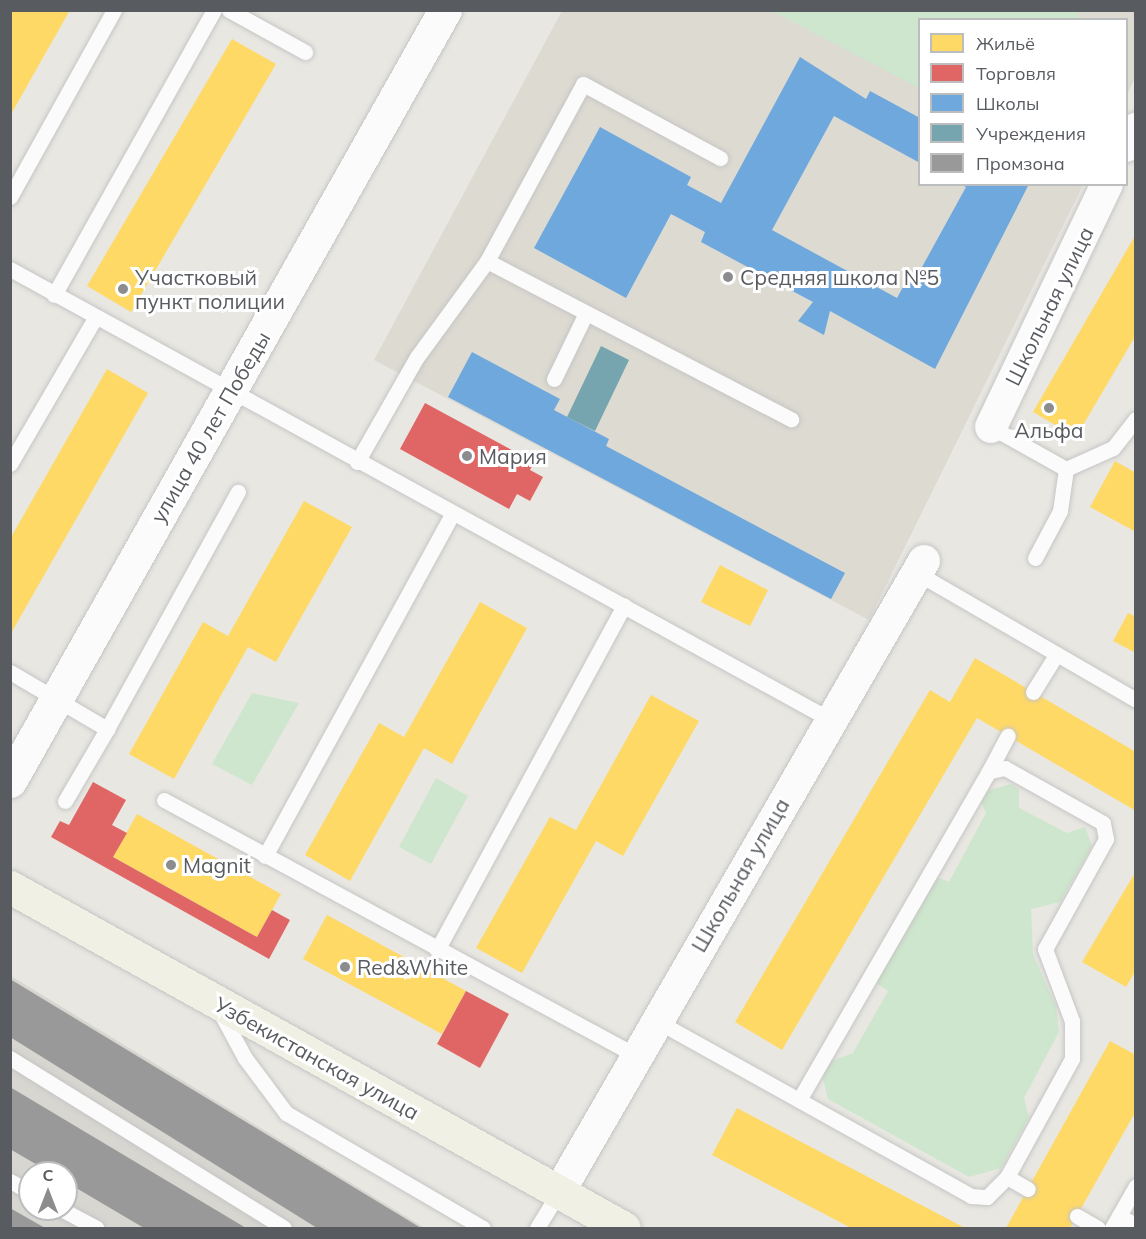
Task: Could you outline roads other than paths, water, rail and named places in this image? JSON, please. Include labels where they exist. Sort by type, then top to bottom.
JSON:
[{"type":"main road","name":"Узбекистанская улица","points":[[10,887],[624,1228]]},
{"type":"street","name":"улица 40 лет Победы","points":[[10,781],[445,10]]},
{"type":"street","points":[[1128,143],[1136,129]]},
{"type":"street","name":"Школьная улица","points":[[991,427],[1106,186]]},
{"type":"street","name":"Школьная улица","points":[[559,1192],[655,1020],[920,567]]},
{"type":"lane","points":[[10,197],[114,10]]},
{"type":"lane","points":[[54,295],[214,10]]},
{"type":"lane","points":[[229,10],[305,52]]},
{"type":"lane","points":[[357,462],[417,357],[487,261],[583,84],[720,158]]},
{"type":"lane","points":[[487,261],[791,419]]},
{"type":"lane","points":[[10,269],[357,462],[831,720]]},
{"type":"lane","points":[[554,379],[586,313]]},
{"type":"lane","points":[[10,464],[95,318]]},
{"type":"lane","points":[[991,427],[1066,468]]},
{"type":"lane","points":[[1066,468],[1113,447],[1133,429]]},
{"type":"lane","points":[[1035,558],[1060,511],[1066,468]]},
{"type":"lane","points":[[65,801],[238,492]]},
{"type":"lane","points":[[265,856],[452,514]]},
{"type":"lane","points":[[920,567],[1056,655],[1136,700]]},
{"type":"lane","points":[[438,950],[624,606]]},
{"type":"lane","points":[[1033,692],[1056,655]]},
{"type":"lane","points":[[10,672],[107,729]]},
{"type":"lane","points":[[799,1100],[1008,736]]},
{"type":"lane","points":[[655,1020],[971,1196],[987,1197],[1006,1177],[1072,1059],[1072,1021],[1045,949],[1107,831],[1005,768],[988,771]]},
{"type":"lane","points":[[164,800],[635,1055]]},
{"type":"lane","points":[[213,1000],[245,1058],[286,1113],[483,1228]]},
{"type":"lane","points":[[10,1058],[284,1228]]},
{"type":"lane","points":[[1006,1177],[1028,1189]]},
{"type":"lane","points":[[1136,1186],[1115,1222],[1136,1225]]},
{"type":"lane","points":[[537,1228],[559,1192]]},
{"type":"lane","points":[[1077,1216],[1098,1228]]},
{"type":"lane","points":[[78,1218],[96,1228]]},
{"type":"place","name":"Средняя школа №5","points":[[728,277]]},
{"type":"place","name":"Участковый пункт полиции","points":[[123,289]]},
{"type":"place","name":"Альфа","points":[[1049,408]]},
{"type":"place","name":"Мария","points":[[467,456]]},
{"type":"place","name":"Magnit","points":[[171,865]]},
{"type":"place","name":"Red&White","points":[[345,967]]}]
